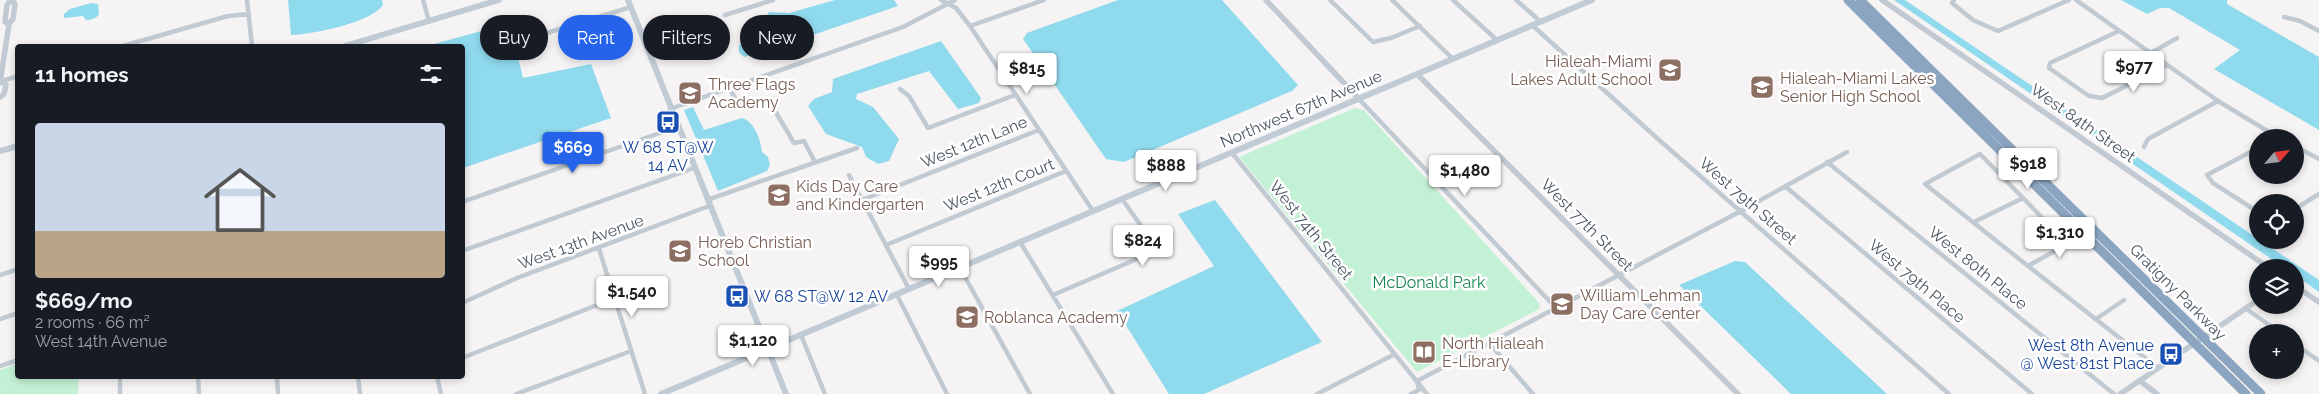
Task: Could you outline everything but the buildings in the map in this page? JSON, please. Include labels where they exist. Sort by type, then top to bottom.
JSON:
[{"type":"highway","name":"Gratigny Parkway","points":[[1848,0],[2208,350],[2262,394]]},
{"type":"highway","name":"Gratigny Parkway","points":[[1860,0],[2187,330]]},
{"type":"highway","name":"Gratigny Parkway","points":[[2208,350],[2246,394]]},
{"type":"main road","points":[[352,44],[429,21],[483,2],[499,0]]},
{"type":"main road","points":[[628,0],[677,127],[786,394]]},
{"type":"main road","name":"Northwest 67th Avenue","points":[[661,394],[1540,22],[1581,2],[1592,0]]},
{"type":"main road","points":[[0,151],[15,147]]},
{"type":"street","points":[[1,82],[9,24],[5,22],[7,5],[11,0]]},
{"type":"street","points":[[248,0],[252,44]]},
{"type":"street","points":[[423,0],[429,21]]},
{"type":"street","points":[[725,15],[773,0]]},
{"type":"street","points":[[941,0],[956,8],[970,26],[1093,211]]},
{"type":"street","points":[[670,109],[903,27],[955,0]]},
{"type":"street","points":[[970,26],[1044,0]]},
{"type":"street","points":[[1266,0],[1556,308]]},
{"type":"street","points":[[1330,0],[1370,40],[1378,42],[1420,26]]},
{"type":"street","points":[[1392,0],[1453,59]]},
{"type":"street","points":[[1453,0],[1497,40]]},
{"type":"street","points":[[1516,0],[1540,22]]},
{"type":"street","name":"West 84th Street","points":[[1882,0],[2256,259]]},
{"type":"street","points":[[1954,0],[1952,3],[1956,8],[1986,28],[1998,31],[2069,0]]},
{"type":"street","points":[[2076,0],[2151,53],[2166,66],[2218,101],[2265,129]]},
{"type":"street","points":[[548,33],[631,7]]},
{"type":"street","points":[[130,44],[228,16],[249,14]]},
{"type":"street","points":[[2284,17],[2300,21],[2319,31]]},
{"type":"street","name":"West 79th Street","points":[[1532,25],[1949,394]]},
{"type":"street","points":[[2119,32],[2050,63],[2049,68],[2053,73],[2089,96],[2102,98],[2166,66]]},
{"type":"street","points":[[2151,53],[2177,38]]},
{"type":"street","name":"West 77th Street","points":[[1417,74],[1738,394]]},
{"type":"street","points":[[1,82],[15,77]]},
{"type":"street","points":[[0,97],[4,94],[6,85],[1,82]]},
{"type":"street","points":[[730,88],[738,103],[763,100],[771,104],[794,143],[803,140],[816,162]]},
{"type":"street","points":[[900,89],[909,96],[928,128],[1015,95]]},
{"type":"street","points":[[2144,147],[2148,139],[2218,101]]},
{"type":"street","points":[[465,201],[677,127]]},
{"type":"street","name":"West 12th Lane","points":[[862,200],[1039,130]]},
{"type":"street","name":"West 13th Avenue","points":[[465,302],[517,278],[599,249],[708,203],[857,148]]},
{"type":"street","points":[[2304,151],[2319,159]]},
{"type":"street","points":[[1411,394],[1419,390],[1417,381],[1741,211],[1847,152]]},
{"type":"street","name":"West 74th Street","points":[[1232,153],[1428,394]]},
{"type":"street","points":[[2249,153],[2207,175],[2213,183],[2249,206]]},
{"type":"street","points":[[2028,266],[2062,247],[2065,244],[2063,239],[1980,154],[1925,184],[1974,222],[2028,266],[2158,368]]},
{"type":"street","name":"West 80th Place","points":[[1827,162],[2114,394]]},
{"type":"street","points":[[465,250],[694,168]]},
{"type":"street","name":"West 12th Court","points":[[886,245],[1066,171]]},
{"type":"street","points":[[849,175],[909,289]]},
{"type":"street","name":"West 79th Place","points":[[1786,186],[2032,394]]},
{"type":"street","points":[[2304,203],[2319,194]]},
{"type":"street","points":[[1974,222],[2023,198]]},
{"type":"street","points":[[1053,296],[1151,253],[1154,249],[1152,242],[1122,199]]},
{"type":"street","points":[[1020,242],[1113,394]]},
{"type":"street","points":[[599,249],[645,394]]},
{"type":"street","points":[[960,268],[1030,394]]},
{"type":"street","points":[[0,275],[15,270]]},
{"type":"street","points":[[2304,292],[2319,302]]},
{"type":"street","points":[[896,295],[947,394]]},
{"type":"street","points":[[465,357],[615,298]]},
{"type":"street","points":[[2096,319],[2124,300]]},
{"type":"street","points":[[2120,394],[2249,306]]},
{"type":"street","points":[[2245,308],[2268,324]]},
{"type":"street","points":[[0,319],[15,314]]},
{"type":"street","points":[[801,335],[825,394]]},
{"type":"street","points":[[1490,344],[1533,394]]},
{"type":"street","points":[[516,394],[631,350]]},
{"type":"street","points":[[2304,350],[2319,361]]},
{"type":"street","points":[[1317,394],[1396,354]]},
{"type":"street","points":[[0,366],[15,361]]},
{"type":"street","points":[[120,379],[120,394]]},
{"type":"street","points":[[198,379],[199,394]]},
{"type":"street","points":[[277,379],[278,394]]},
{"type":"street","points":[[358,379],[360,394]]},
{"type":"street","points":[[438,379],[441,394]]},
{"type":"street","points":[[2140,381],[2156,394]]},
{"type":"green space","name":"McDonald Park","points":[[1355,108],[1364,110],[1540,304],[1539,309],[1417,372],[1239,157]]},
{"type":"green space","points":[[15,365],[15,379],[79,379],[78,394],[0,394],[0,370]]},
{"type":"water","points":[[288,0],[382,0],[383,5],[366,17],[354,22],[327,30],[291,35]]},
{"type":"water","points":[[835,0],[894,0],[898,6],[814,35],[814,15],[767,15],[769,12],[789,13]]},
{"type":"water","points":[[1118,0],[1222,0],[1298,85],[1292,91],[1124,162],[1106,159],[1023,39],[1027,33]]},
{"type":"water","points":[[1894,0],[1905,0],[2249,233],[2249,244]]},
{"type":"water","points":[[2121,0],[2227,0],[2227,4],[2319,57],[2319,130],[2214,69],[2240,50],[2169,8],[2160,8],[2147,14]]},
{"type":"water","points":[[91,3],[98,4],[99,14],[95,18],[86,20],[83,16],[64,18],[64,14],[70,9]]},
{"type":"water","points":[[480,31],[480,60],[519,60],[523,78],[591,64],[611,118],[465,167],[465,44],[434,44]]},
{"type":"water","points":[[941,41],[981,98],[979,103],[958,109],[929,71],[857,94],[856,99],[873,107],[899,139],[889,161],[878,164],[866,157],[862,147],[826,134],[808,106],[814,99],[832,92],[833,79]]},
{"type":"water","points":[[693,107],[704,130],[742,118],[750,123],[758,137],[762,152],[768,157],[770,165],[767,171],[718,191],[684,110]]},
{"type":"water","points":[[1215,200],[1322,342],[1204,394],[1169,394],[1117,311],[1214,266],[1178,214]]},
{"type":"water","points":[[2257,249],[2273,249],[2288,259],[2271,259]]},
{"type":"water","points":[[1735,261],[1745,262],[1887,394],[1791,394],[1679,285]]},
{"type":"water","points":[[2304,270],[2319,280],[2319,292],[2304,281]]},
{"type":"place","name":"Hialeah-Miami Lakes Adult School","points":[[1670,70]]},
{"type":"place","name":"Hialeah-Miami Lakes Senior High School","points":[[1762,87]]},
{"type":"place","name":"Three Flags Academy","points":[[690,93]]},
{"type":"place","name":"W 68 ST@W 14 AV","points":[[668,122]]},
{"type":"place","name":"Kids Day Care and Kindergarten","points":[[779,195]]},
{"type":"place","name":"Horeb Christian School","points":[[680,251]]},
{"type":"place","name":"W 68 ST@W 12 AV","points":[[737,296]]},
{"type":"place","name":"William Lehman Day Care Center","points":[[1562,304]]},
{"type":"place","name":"Roblanca Academy","points":[[967,317]]},
{"type":"place","name":"North Hialeah E-Library","points":[[1424,352]]},
{"type":"place","name":"West 8th Avenue @ West 81st Place","points":[[2171,354]]}]
